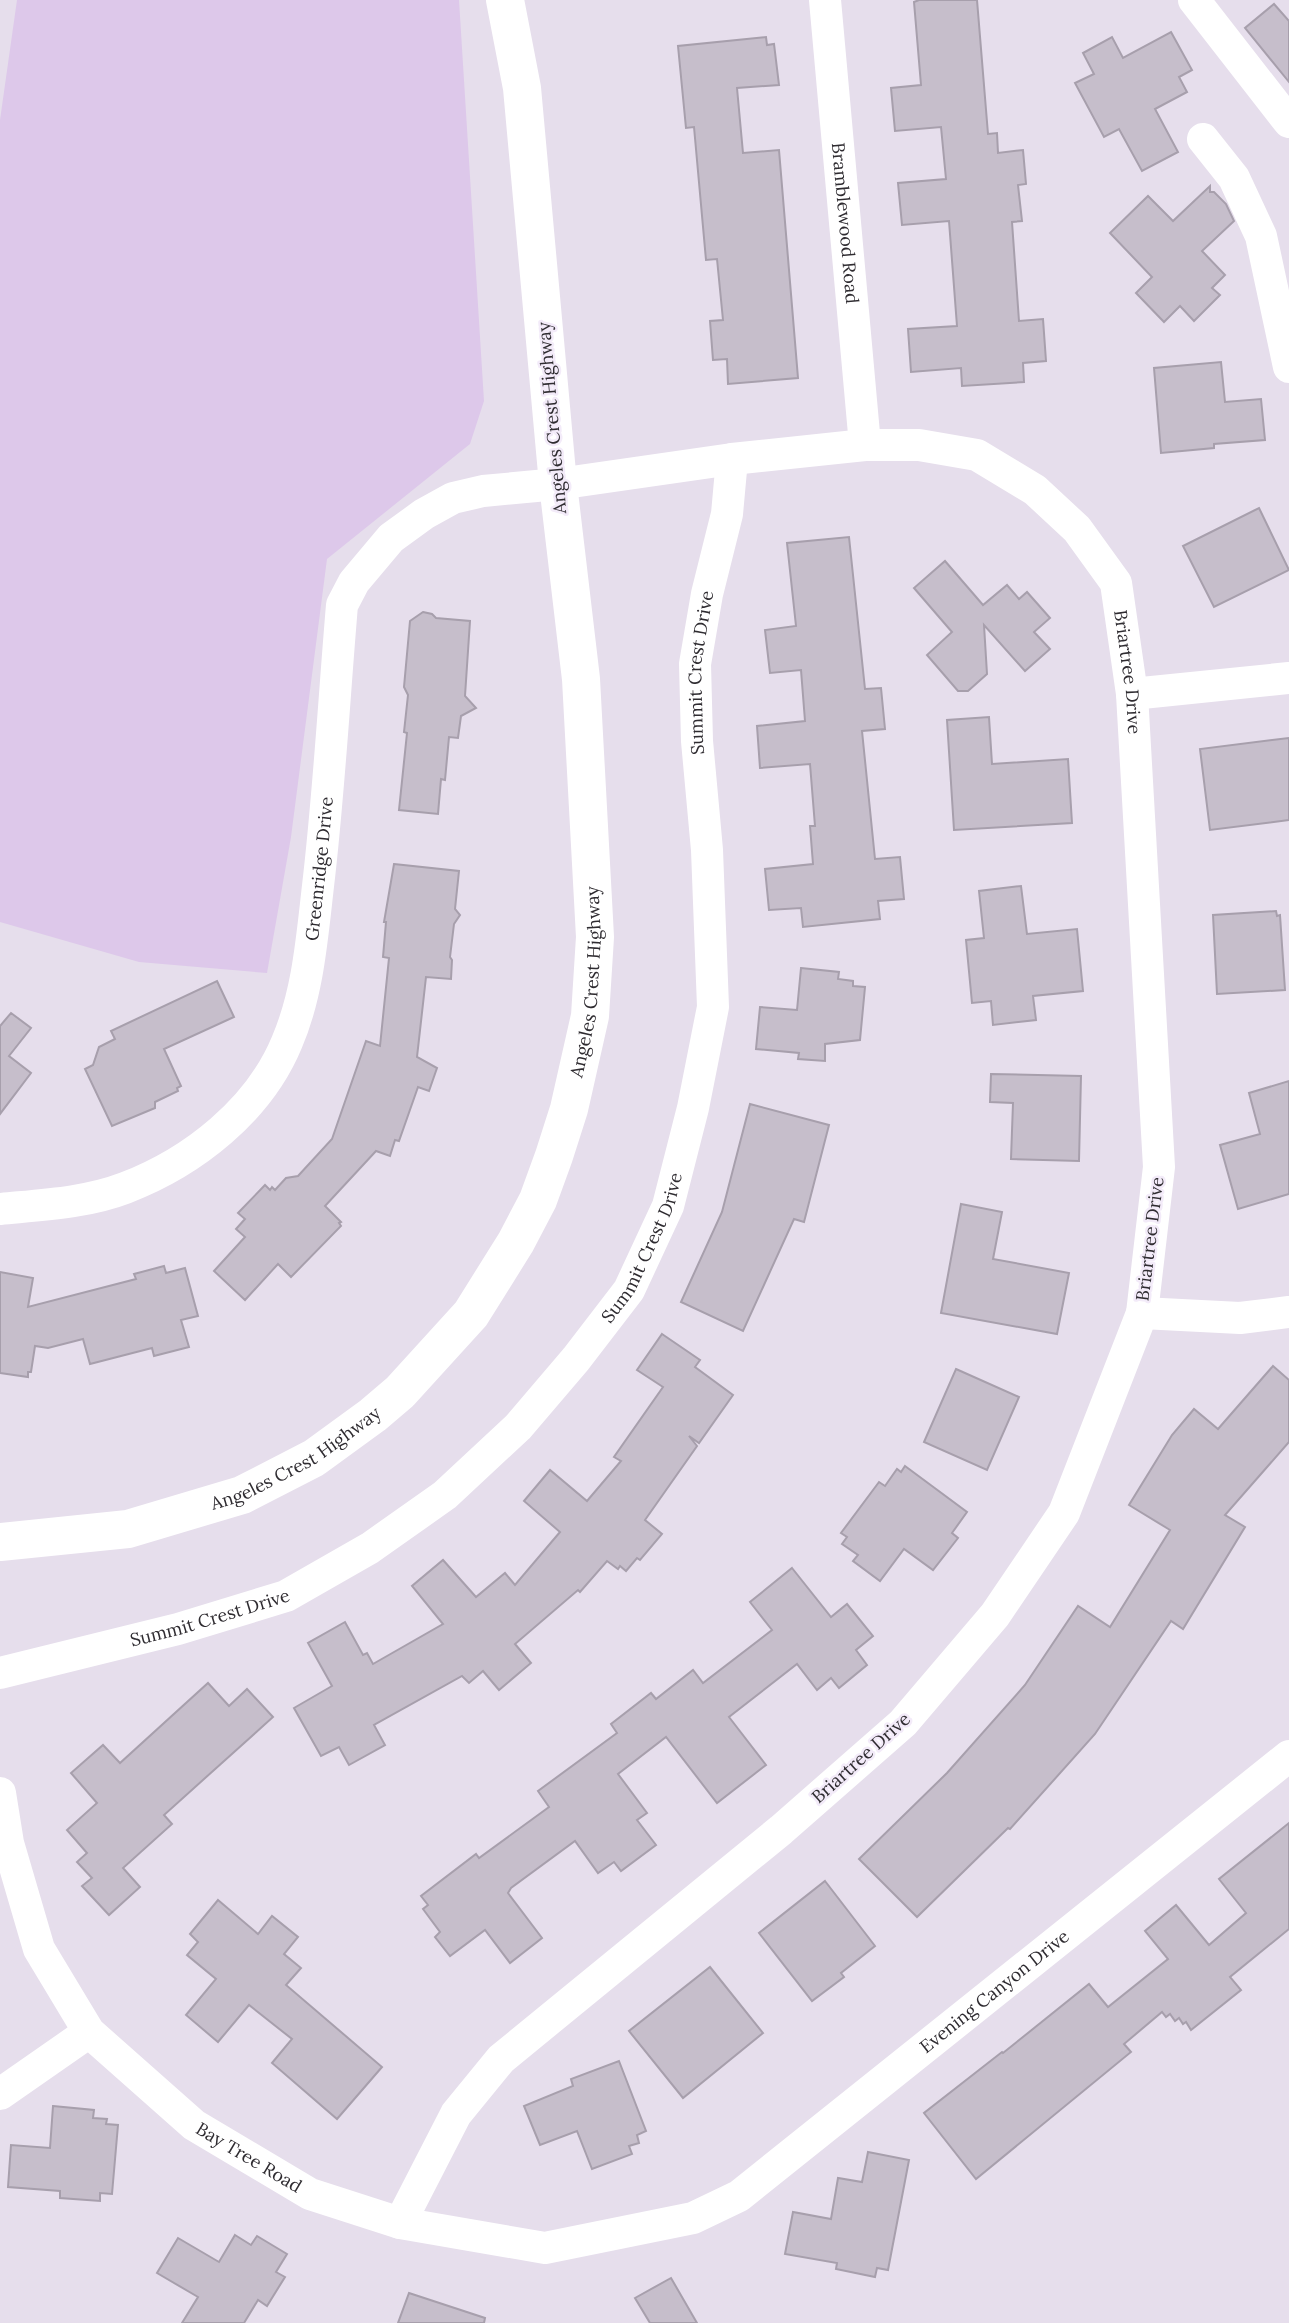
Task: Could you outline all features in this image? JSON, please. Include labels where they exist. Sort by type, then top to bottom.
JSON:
[{"type":"main road","name":"Angeles Crest Highway","points":[[0,1542],[128,1529],[242,1495],[314,1458],[373,1415],[424,1368],[471,1314],[516,1242],[538,1200],[569,1109],[590,1016],[595,937],[580,679],[558,484],[522,88],[505,0]]},
{"type":"main road","name":"Angeles Crest Highway","points":[[522,88],[526,0]]},
{"type":"street","name":"Bramblewood Road","points":[[825,0],[865,445]]},
{"type":"street","points":[[1194,0],[1289,122]]},
{"type":"street","points":[[1203,139],[1234,178],[1261,236],[1289,367]]},
{"type":"street","name":"Briartree Drive","points":[[400,2223],[456,2113],[500,2059],[771,1839],[903,1723],[995,1615],[1064,1513],[1142,1313],[1159,1167],[1132,694],[1116,583],[1077,529],[1035,491],[977,455],[919,445],[865,445],[733,459],[558,484]]},
{"type":"street","name":"Summit Crest Drive","points":[[0,1673],[178,1629],[286,1596],[370,1548],[445,1494],[518,1427],[576,1359],[629,1290],[668,1206],[694,1108],[713,1007],[707,850],[697,741],[695,664],[707,594],[727,514],[733,459]]},
{"type":"street","name":"Greenridge Drive","points":[[0,1209],[67,1202],[124,1188],[176,1163],[211,1140],[245,1108],[271,1073],[288,1041],[307,972],[324,832],[342,605],[348,593],[366,566],[391,538],[424,514],[453,498],[483,491],[558,484]]},
{"type":"street","points":[[1132,694],[1289,678]]},
{"type":"street","points":[[1142,1313],[1240,1318],[1289,1312]]},
{"type":"street","name":"Evening Canyon Drive","points":[[692,2218],[739,2196],[1289,1756]]},
{"type":"street","name":"Bay Tree Road","points":[[0,1793],[8,1843],[39,1949],[89,2032],[194,2125],[310,2193],[400,2223],[545,2248],[692,2218]]},
{"type":"street","points":[[0,2094],[89,2032]]},
{"type":"shaded area","points":[[17,0],[459,0],[484,401],[470,444],[327,559],[291,837],[267,973],[139,962],[0,922],[0,120]]},
{"type":"building","points":[[977,0],[988,134],[997,133],[998,153],[1023,150],[1026,184],[1018,185],[1022,221],[1012,222],[1019,321],[1043,319],[1046,361],[1023,363],[1024,382],[962,386],[961,368],[911,372],[908,329],[957,326],[949,221],[902,225],[898,183],[946,179],[941,127],[895,131],[891,88],[921,85],[914,2]]},
{"type":"building","points":[[1274,4],[1289,21],[1289,82],[1245,28]]},
{"type":"building","points":[[1171,32],[1192,70],[1179,77],[1187,92],[1155,109],[1178,152],[1142,171],[1119,129],[1104,137],[1075,83],[1094,74],[1083,53],[1112,37],[1123,58]]},
{"type":"building","points":[[766,37],[767,45],[774,44],[779,85],[737,88],[743,153],[779,150],[798,378],[728,384],[727,359],[713,360],[710,321],[723,320],[717,259],[706,260],[694,127],[686,128],[678,46]]},
{"type":"building","points":[[1210,186],[1210,192],[1214,192],[1226,204],[1234,221],[1202,251],[1225,275],[1212,288],[1220,295],[1194,321],[1180,306],[1164,322],[1136,293],[1152,277],[1110,233],[1148,196],[1173,221]]},
{"type":"building","points":[[1221,362],[1225,402],[1261,399],[1265,440],[1214,444],[1214,448],[1161,453],[1154,368]]},
{"type":"building","points":[[1259,508],[1289,570],[1214,607],[1183,546]]},
{"type":"building","points":[[849,537],[865,689],[881,688],[885,729],[862,731],[875,859],[900,857],[904,899],[878,901],[880,919],[803,927],[801,908],[769,910],[765,869],[813,864],[810,826],[815,826],[810,764],[760,768],[757,726],[805,721],[801,670],[770,673],[765,630],[796,626],[787,543]]},
{"type":"building","points":[[945,561],[983,605],[1007,585],[1019,599],[1027,592],[1050,618],[1034,632],[1050,649],[1025,671],[984,625],[987,674],[968,691],[958,691],[927,655],[952,632],[914,588]]},
{"type":"building","points":[[423,612],[436,618],[470,621],[465,696],[476,708],[461,716],[458,738],[449,737],[445,780],[441,779],[438,814],[399,810],[407,733],[404,732],[408,695],[404,687],[410,621]]},
{"type":"building","points":[[989,717],[992,764],[1068,759],[1072,823],[954,830],[947,720]]},
{"type":"building","points":[[1289,738],[1289,820],[1210,830],[1200,749]]},
{"type":"building","points":[[394,864],[459,871],[455,909],[460,915],[454,924],[450,957],[451,979],[426,977],[417,1057],[437,1068],[429,1091],[418,1087],[399,1141],[395,1140],[390,1156],[376,1151],[325,1206],[341,1222],[341,1226],[291,1277],[278,1264],[245,1300],[214,1271],[245,1237],[236,1229],[245,1219],[238,1213],[265,1185],[270,1190],[272,1187],[275,1190],[286,1178],[298,1176],[332,1139],[366,1041],[380,1046],[389,958],[383,957],[384,922]]},
{"type":"building","points":[[1021,886],[1027,934],[1077,929],[1083,991],[1033,996],[1036,1020],[993,1025],[991,1001],[972,1003],[966,940],[984,938],[979,891]]},
{"type":"building","points":[[1276,911],[1277,916],[1280,915],[1285,990],[1217,994],[1213,915]]},
{"type":"building","points":[[801,968],[839,972],[838,979],[853,981],[853,986],[865,987],[860,1040],[825,1044],[825,1061],[798,1059],[799,1053],[756,1049],[760,1007],[797,1010]]},
{"type":"building","points":[[217,981],[234,1017],[164,1049],[181,1086],[177,1088],[178,1091],[155,1102],[155,1108],[112,1126],[85,1069],[93,1065],[99,1047],[115,1039],[111,1031]]},
{"type":"building","points":[[11,1013],[31,1028],[9,1056],[31,1073],[0,1114],[0,1026]]},
{"type":"building","points":[[991,1074],[1081,1076],[1079,1161],[1011,1159],[1013,1103],[990,1102]]},
{"type":"building","points":[[1289,1081],[1289,1194],[1238,1209],[1220,1145],[1260,1134],[1249,1093]]},
{"type":"building","points":[[750,1104],[829,1125],[804,1222],[794,1219],[743,1331],[681,1302],[722,1212]]},
{"type":"building","points":[[961,1204],[1002,1212],[993,1259],[1069,1273],[1057,1334],[941,1313]]},
{"type":"building","points":[[164,1266],[166,1273],[185,1268],[198,1316],[181,1320],[189,1347],[154,1356],[152,1348],[90,1364],[83,1339],[48,1348],[35,1346],[28,1377],[0,1373],[0,1272],[33,1278],[28,1307],[136,1279],[134,1274]]},
{"type":"building","points":[[662,1334],[700,1360],[695,1367],[733,1395],[699,1443],[689,1436],[697,1446],[645,1520],[662,1534],[640,1560],[637,1558],[626,1571],[607,1561],[580,1592],[578,1590],[515,1644],[531,1663],[499,1690],[483,1671],[469,1683],[462,1676],[374,1725],[385,1745],[349,1765],[339,1747],[321,1756],[294,1708],[332,1686],[308,1643],[345,1622],[363,1655],[367,1653],[373,1664],[443,1624],[412,1586],[443,1560],[476,1597],[505,1573],[515,1585],[560,1532],[524,1501],[550,1470],[587,1501],[621,1461],[614,1457],[663,1387],[637,1370]]},
{"type":"building","points":[[1273,1366],[1289,1380],[1289,1442],[1225,1515],[1245,1527],[1183,1629],[1171,1621],[1095,1734],[1010,1829],[1008,1828],[917,1917],[859,1859],[947,1773],[1025,1685],[1078,1606],[1110,1627],[1170,1530],[1129,1505],[1172,1435],[1194,1409],[1218,1429]]},
{"type":"building","points":[[956,1369],[1019,1397],[987,1470],[924,1442]]},
{"type":"building","points":[[905,1466],[967,1512],[952,1533],[958,1538],[933,1570],[904,1549],[880,1581],[853,1561],[858,1555],[842,1544],[847,1537],[841,1533],[879,1482],[885,1486],[897,1469],[901,1472]]},
{"type":"building","points":[[792,1568],[831,1617],[847,1604],[873,1636],[856,1650],[867,1665],[839,1688],[831,1678],[817,1690],[797,1664],[729,1717],[766,1765],[717,1803],[666,1737],[618,1774],[647,1813],[637,1820],[656,1845],[621,1871],[614,1862],[598,1873],[575,1841],[511,1888],[508,1893],[542,1938],[510,1963],[485,1930],[450,1956],[435,1937],[440,1932],[423,1909],[428,1905],[421,1896],[476,1854],[479,1858],[549,1807],[538,1791],[617,1733],[611,1724],[651,1693],[656,1699],[693,1670],[703,1683],[772,1630],[750,1602]]},
{"type":"building","points":[[208,1683],[229,1706],[247,1689],[273,1717],[164,1815],[172,1824],[123,1868],[140,1887],[109,1915],[82,1886],[92,1878],[77,1862],[87,1853],[67,1830],[97,1803],[71,1773],[103,1745],[120,1763]]},
{"type":"building","points":[[1289,1823],[1289,1929],[1230,1977],[1241,1990],[1191,2030],[1186,2022],[1183,2024],[1179,2018],[1175,2021],[1170,2014],[1166,2017],[1162,2012],[1124,2044],[1131,2052],[976,2179],[924,2113],[1089,1984],[1108,2007],[1168,1959],[1145,1931],[1176,1905],[1209,1945],[1246,1913],[1219,1879]]},
{"type":"building","points":[[825,1881],[875,1946],[841,1973],[844,1977],[812,2001],[759,1933]]},
{"type":"building","points":[[218,1900],[258,1934],[272,1916],[298,1937],[284,1954],[301,1968],[286,1985],[382,2067],[337,2119],[272,2063],[292,2039],[249,2005],[218,2042],[186,2015],[216,1979],[187,1955],[198,1942],[190,1934]]},
{"type":"building","points":[[710,1967],[763,2033],[683,2098],[629,2031]]},
{"type":"building","points":[[619,2061],[646,2131],[637,2135],[639,2143],[629,2146],[632,2154],[592,2169],[577,2131],[540,2145],[524,2106],[573,2086],[571,2079]]},
{"type":"building","points":[[53,2106],[94,2110],[93,2118],[107,2119],[106,2124],[118,2125],[112,2194],[100,2193],[100,2201],[60,2198],[60,2191],[8,2187],[11,2145],[50,2148]]},
{"type":"building","points":[[868,2152],[909,2160],[888,2270],[877,2268],[875,2277],[836,2269],[837,2263],[785,2254],[793,2212],[831,2219],[838,2178],[862,2182]]},
{"type":"building","points":[[235,2235],[251,2245],[257,2236],[287,2254],[276,2272],[285,2277],[267,2306],[258,2300],[244,2323],[182,2323],[198,2297],[157,2273],[178,2238],[219,2262]]},
{"type":"building","points":[[671,2278],[697,2323],[650,2323],[635,2298]]},
{"type":"building","points":[[409,2293],[485,2318],[484,2323],[398,2323]]}]
